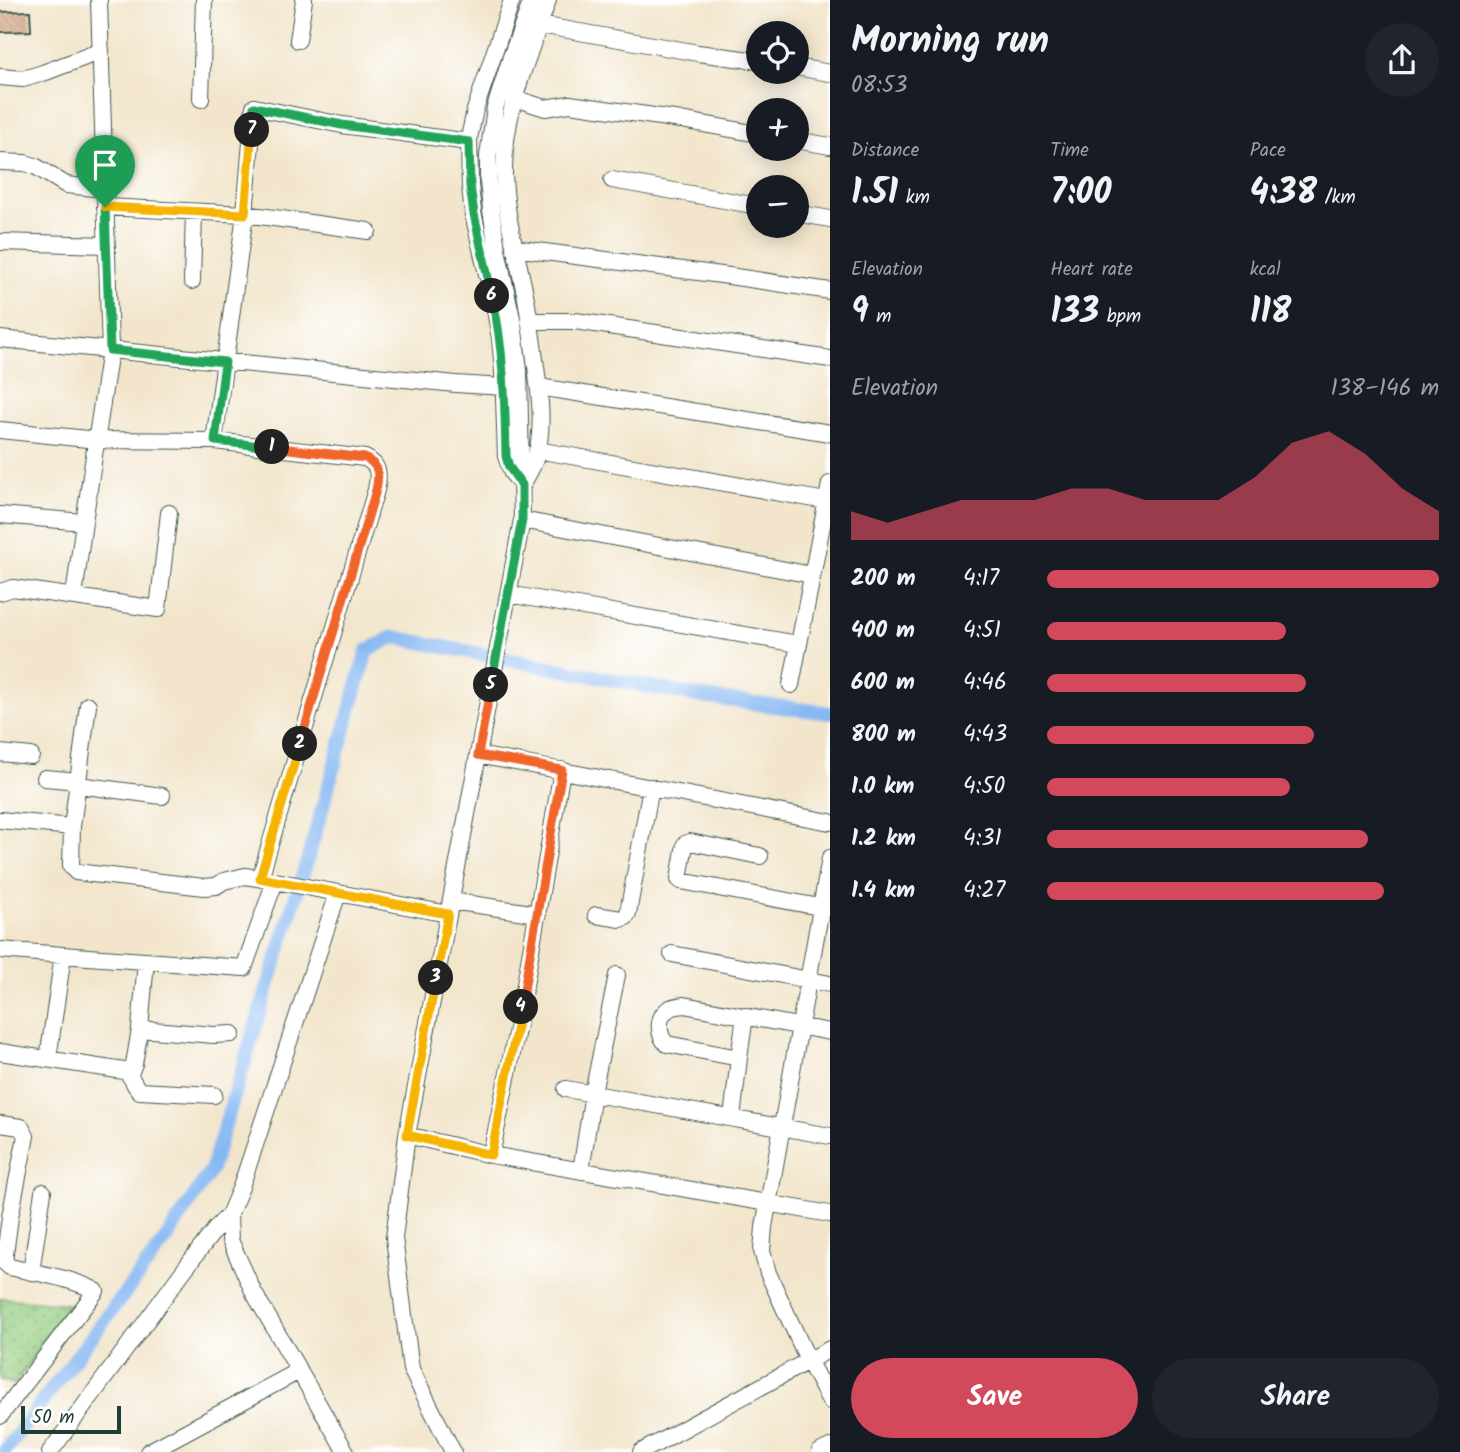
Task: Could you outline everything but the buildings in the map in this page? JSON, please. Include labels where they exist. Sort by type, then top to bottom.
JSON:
[{"type":"street","points":[[74,596],[110,350],[99,0]]},
{"type":"street","points":[[201,99],[204,0]]},
{"type":"street","points":[[298,40],[304,0]]},
{"type":"street","points":[[512,0],[475,110],[469,142],[474,214],[500,338],[506,456],[509,467],[522,485]]},
{"type":"street","points":[[453,1452],[411,1369],[394,1238],[407,1135],[522,520],[517,347],[493,223],[488,156],[495,108],[532,0]]},
{"type":"street","points":[[522,485],[534,464],[537,450],[539,387],[504,190],[504,170],[514,98],[548,0]]},
{"type":"street","points":[[540,25],[746,59]]},
{"type":"street","points":[[0,77],[23,79],[101,51]]},
{"type":"street","points":[[809,69],[830,73]]},
{"type":"street","points":[[514,98],[545,108],[570,104],[746,132]]},
{"type":"street","points":[[215,441],[245,214],[254,107],[342,125],[469,142]]},
{"type":"street","points":[[809,142],[830,146]]},
{"type":"street","points":[[0,162],[35,166],[66,185],[104,189]]},
{"type":"street","points":[[612,180],[746,204]]},
{"type":"street","points":[[105,207],[245,214],[368,231]]},
{"type":"street","points":[[192,281],[194,212]]},
{"type":"street","points":[[809,215],[830,219]]},
{"type":"street","points":[[0,242],[107,245]]},
{"type":"street","points":[[514,248],[830,291]]},
{"type":"street","points":[[529,321],[575,321],[830,359]]},
{"type":"street","points":[[0,339],[504,387]]},
{"type":"street","points":[[539,387],[830,433]]},
{"type":"street","points":[[0,430],[96,440],[215,441],[365,458],[377,467],[379,475],[273,881],[244,968],[0,950]]},
{"type":"street","points":[[537,450],[826,502]]},
{"type":"street","points":[[791,685],[830,484]]},
{"type":"street","points":[[0,592],[13,588],[158,609],[170,513]]},
{"type":"street","points":[[0,515],[84,522]]},
{"type":"street","points":[[522,520],[811,575]]},
{"type":"street","points":[[508,594],[798,644]]},
{"type":"street","points":[[88,705],[72,827],[71,866],[76,872],[204,887],[216,886],[234,877],[245,876],[338,893],[450,907],[538,914]]},
{"type":"street","points":[[0,753],[31,756]]},
{"type":"street","points":[[478,755],[830,822]]},
{"type":"street","points":[[491,1155],[519,1020],[562,770]]},
{"type":"street","points":[[45,778],[162,796]]},
{"type":"street","points":[[596,915],[621,919],[628,913],[651,787]]},
{"type":"street","points":[[0,820],[72,827]]},
{"type":"street","points":[[760,856],[687,842],[679,879],[826,908]]},
{"type":"street","points":[[830,858],[826,908],[807,980],[762,1251],[768,1273],[830,1401]]},
{"type":"street","points":[[50,1452],[184,1270],[229,1215],[260,1133],[338,893]]},
{"type":"street","points":[[672,954],[830,984]]},
{"type":"street","points":[[48,1059],[63,955]]},
{"type":"street","points":[[130,1073],[140,1029],[146,961]]},
{"type":"street","points":[[581,1171],[593,1093],[617,975]]},
{"type":"street","points":[[739,1058],[667,1044],[659,1032],[663,1014],[668,1009],[684,1004],[830,1032]]},
{"type":"street","points":[[732,1118],[746,1016]]},
{"type":"street","points":[[140,1029],[232,1034]]},
{"type":"street","points":[[0,1052],[130,1073],[135,1087],[140,1091],[214,1095]]},
{"type":"street","points":[[566,1089],[830,1136]]},
{"type":"street","points":[[0,1124],[21,1127],[26,1136],[6,1209],[4,1262],[10,1267],[81,1283],[96,1291],[0,1416]]},
{"type":"street","points":[[407,1135],[491,1155],[830,1214]]},
{"type":"street","points":[[31,1272],[43,1192]]},
{"type":"street","points":[[229,1215],[230,1240],[249,1282],[346,1452]]},
{"type":"street","points":[[648,1450],[830,1349]]},
{"type":"street","points":[[148,1452],[299,1371]]},
{"type":"street","points":[[820,1452],[830,1447]]},
{"type":"green space","points":[[0,1298],[68,1304],[15,1384],[0,1380]]},
{"type":"waterway","points":[[4,1452],[166,1239],[211,1170],[310,851],[367,651],[393,637],[702,697],[830,713]]},
{"type":"route","points":[[254,107],[342,125],[469,142],[474,214],[500,338],[506,456],[512,473],[522,485],[522,520],[478,755],[562,770],[519,1020],[491,1155],[407,1135],[448,914],[260,878],[376,490],[379,475],[377,467],[365,458],[215,441],[225,362],[110,350],[105,207],[245,214],[254,107]]}]
